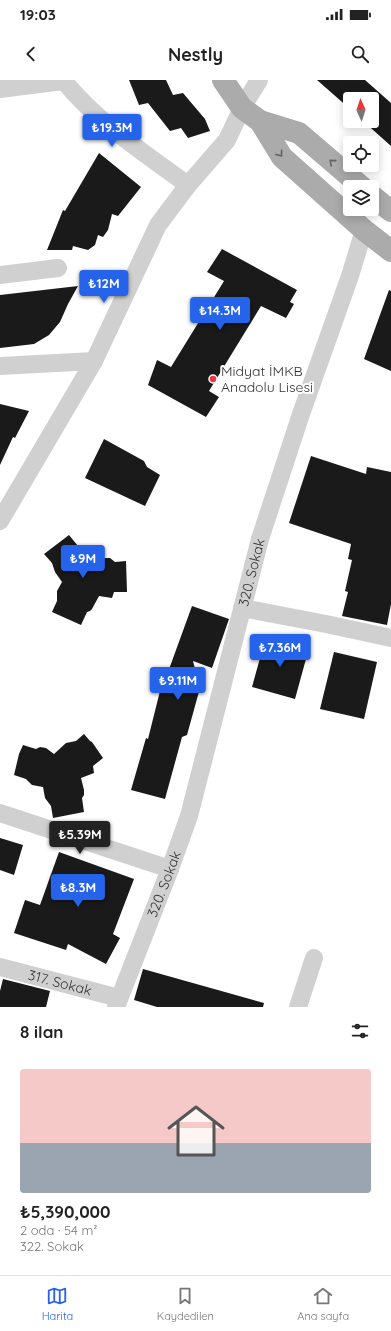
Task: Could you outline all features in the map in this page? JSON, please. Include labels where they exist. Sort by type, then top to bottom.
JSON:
[{"type":"main road","points":[[223,80],[242,108],[260,121],[299,133],[354,180]]},
{"type":"main road","points":[[260,121],[282,157],[364,230],[391,251]]},
{"type":"main road","points":[[379,202],[391,211]]},
{"type":"street","points":[[0,89],[63,80],[72,91],[107,125],[188,186]]},
{"type":"street","points":[[0,521],[94,361],[158,225],[188,186],[227,140],[242,108],[259,80]]},
{"type":"street","name":"320. Sokak","points":[[118,1003],[189,816],[260,539],[301,414],[350,276],[364,230]]},
{"type":"street","points":[[0,275],[58,268]]},
{"type":"street","points":[[0,366],[94,361]]},
{"type":"street","points":[[242,608],[391,638]]},
{"type":"street","points":[[0,813],[170,869]]},
{"type":"street","points":[[298,1007],[314,958]]},
{"type":"street","name":"317. Sokak","points":[[0,967],[118,1003]]},
{"type":"building","points":[[129,80],[166,80],[173,95],[183,93],[205,119],[210,131],[188,138],[181,128],[170,131],[148,103],[139,105]]},
{"type":"building","points":[[317,80],[365,80],[379,92],[343,92],[343,103]]},
{"type":"building","points":[[379,92],[391,103],[391,146],[371,128],[379,128]]},
{"type":"building","points":[[99,153],[141,187],[118,216],[112,214],[108,230],[103,237],[98,235],[95,245],[88,250],[73,246],[72,250],[47,250],[63,210],[65,211]]},
{"type":"building","points":[[222,249],[297,290],[290,302],[294,304],[286,318],[261,306],[209,391],[219,397],[206,417],[148,385],[157,360],[171,367],[224,281],[207,272]]},
{"type":"building","points":[[78,286],[60,322],[49,335],[34,344],[0,348],[0,295]]},
{"type":"building","points":[[389,290],[391,291],[391,371],[364,359]]},
{"type":"building","points":[[0,404],[29,411],[15,438],[13,437],[0,465]]},
{"type":"building","points":[[104,439],[144,461],[147,467],[160,475],[145,506],[85,478]]},
{"type":"building","points":[[311,456],[366,474],[367,467],[391,472],[391,604],[387,625],[342,616],[348,592],[345,591],[352,560],[348,559],[351,544],[289,523]]},
{"type":"building","points":[[69,535],[78,546],[82,546],[87,550],[90,562],[106,558],[110,558],[115,562],[126,561],[127,592],[114,592],[112,598],[99,596],[92,609],[87,612],[81,625],[52,612],[57,601],[57,591],[62,582],[55,572],[52,563],[44,554]]},
{"type":"building","points":[[192,606],[229,619],[212,668],[193,661],[200,688],[187,735],[182,737],[165,799],[131,790],[146,738],[148,739],[165,671],[168,672]]},
{"type":"building","points":[[266,636],[309,648],[295,699],[252,687]]},
{"type":"building","points":[[334,652],[377,662],[364,719],[320,709]]},
{"type":"building","points":[[84,734],[92,742],[103,758],[93,766],[94,773],[81,778],[84,790],[84,795],[82,798],[84,812],[53,818],[51,806],[45,798],[43,787],[32,785],[26,779],[14,775],[19,754],[23,745],[36,749],[40,747],[46,748],[54,754],[66,743],[76,741]]},
{"type":"building","points":[[0,838],[23,845],[14,875],[0,870]]},
{"type":"building","points":[[59,852],[134,879],[113,934],[120,938],[106,964],[68,944],[66,950],[14,933],[25,900],[40,905]]},
{"type":"building","points":[[143,969],[264,1003],[263,1007],[157,1007],[134,1000]]},
{"type":"building","points":[[3,979],[50,991],[46,1007],[0,1007],[0,991]]},
{"type":"place","name":"Midyat İMKB Anadolu Lisesi","points":[[213,379]]}]
